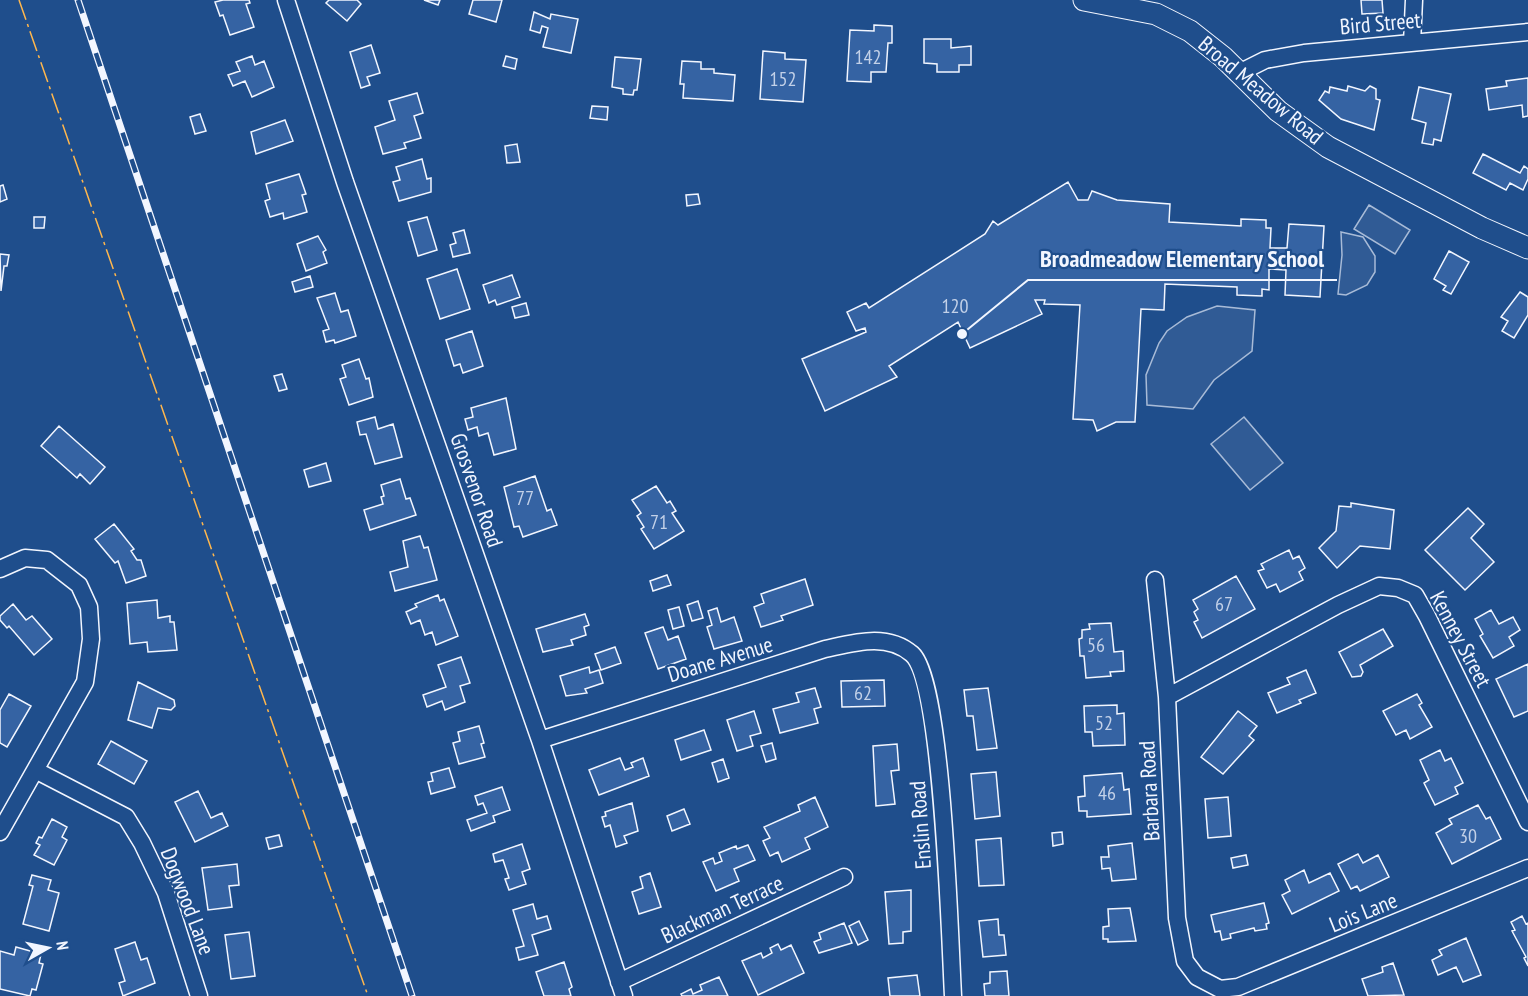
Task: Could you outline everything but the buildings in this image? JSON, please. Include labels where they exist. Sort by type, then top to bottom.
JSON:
[{"type":"street","name":"Grosvenor Road","points":[[286,0],[345,182],[540,740],[622,989]]},
{"type":"street","name":"Broad Meadow Road","points":[[1084,0],[1156,14],[1190,31],[1239,73],[1278,111],[1328,147],[1482,228],[1528,249]]},
{"type":"street","points":[[1412,43],[1414,0]]},
{"type":"street","name":"Bird Street","points":[[1239,73],[1265,60],[1304,53],[1528,32]]},
{"type":"street","points":[[0,569],[25,558],[47,560],[80,585],[89,607],[91,639],[85,682],[37,771],[0,832]]},
{"type":"street","name":"Barbara Road","points":[[1155,580],[1167,697],[1178,918],[1185,961],[1197,977],[1213,986]]},
{"type":"street","name":"Kenney Street","points":[[1167,697],[1338,604],[1379,586],[1398,588],[1414,595],[1427,616],[1528,822]]},
{"type":"street","name":"Doane Avenue","points":[[540,740],[825,649],[863,641],[888,641],[913,654]]},
{"type":"street","name":"Enslin Road","points":[[913,654],[927,681],[935,735],[953,996]]},
{"type":"street","name":"Dogwood Lane","points":[[37,771],[126,818],[142,843],[166,893],[199,996]]},
{"type":"street","name":"Lois Lane","points":[[1213,986],[1220,989],[1238,987],[1528,868]]},
{"type":"street","name":"Blackman Terrace","points":[[622,989],[844,877]]},
{"type":"shaded area","points":[[1369,205],[1410,230],[1395,254],[1354,229]]},
{"type":"shaded area","points":[[1341,232],[1363,237],[1375,256],[1375,272],[1367,285],[1346,295],[1338,294],[1342,255]]},
{"type":"shaded area","points":[[1217,306],[1255,310],[1252,351],[1214,380],[1193,409],[1147,405],[1146,375],[1159,343],[1167,331],[1187,317]]},
{"type":"shaded area","points":[[1244,417],[1283,463],[1250,490],[1211,444]]},
{"type":"railway","points":[[78,0],[412,996]]},
{"type":"power","points":[[19,0],[368,996]]},
{"type":"place","name":"Broadmeadow Elementary School","points":[[962,334]]}]
